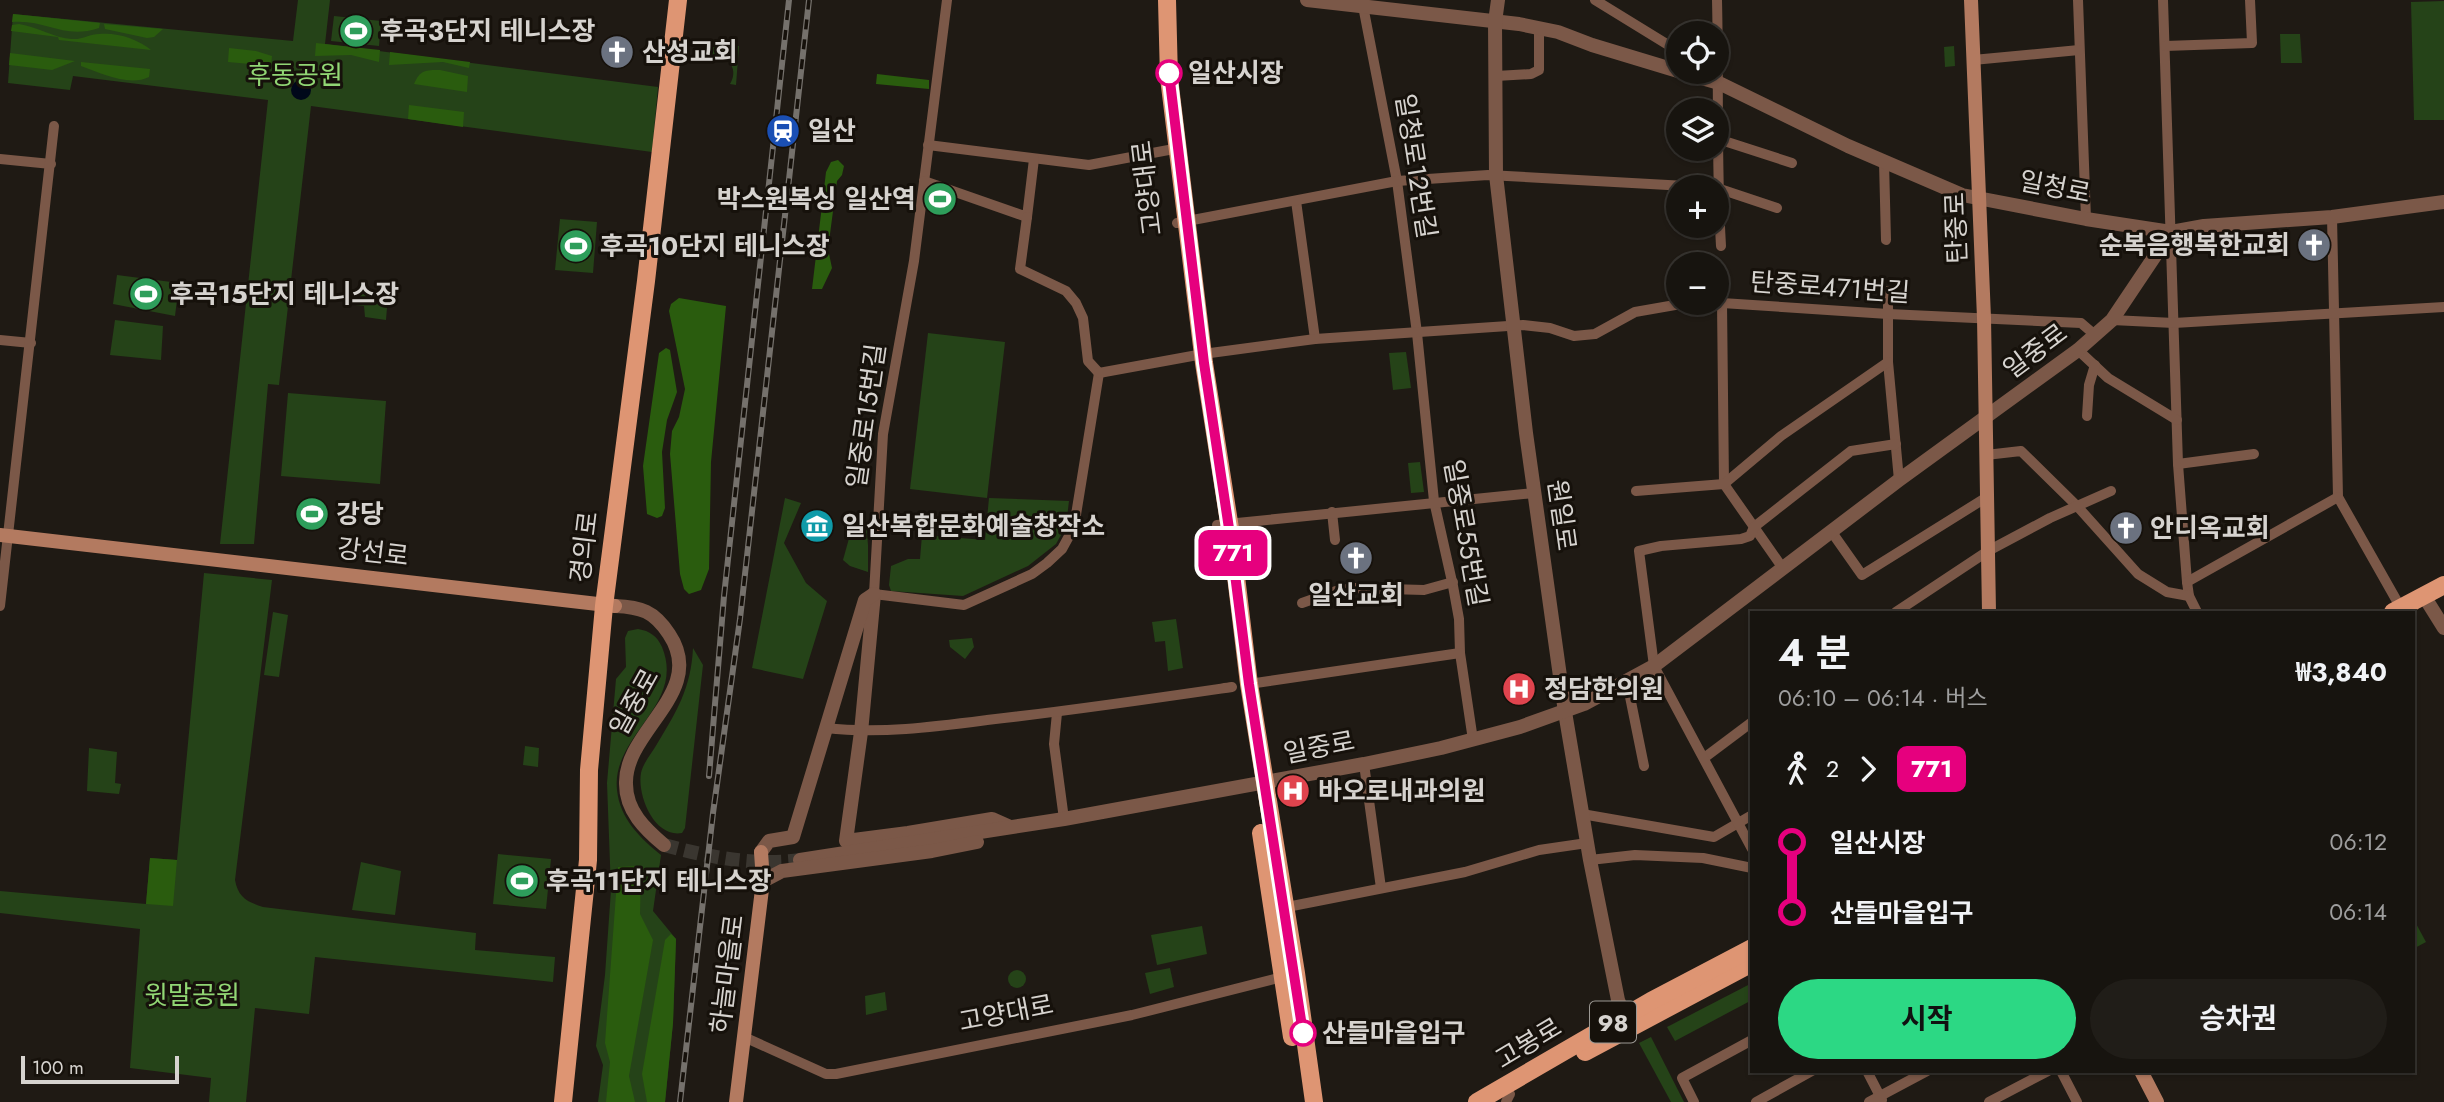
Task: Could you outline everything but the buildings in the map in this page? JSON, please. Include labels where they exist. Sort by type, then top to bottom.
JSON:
[{"type":"main road","name":"경의로","points":[[575,1102],[597,859],[598,771],[610,606],[678,0]]},
{"type":"main road","name":"경의로","points":[[563,1102],[588,860],[589,770],[686,0]]},
{"type":"main road","name":"고양대로","points":[[1158,0],[1156,37],[1182,222],[1194,355],[1223,524],[1278,909],[1314,1102]]},
{"type":"main road","name":"고양대로","points":[[1167,0],[1173,150]]},
{"type":"main road","name":"탄중로","points":[[1971,0],[1984,318],[1989,611]]},
{"type":"main road","name":"고양대로","points":[[1223,524],[1240,686],[1259,784]]},
{"type":"main road","name":"강선로","points":[[3,535],[610,606]]},
{"type":"main road","points":[[2416,606],[2444,585]]},
{"type":"main road","name":"하늘마을로","points":[[736,1102],[762,880],[761,852]]},
{"type":"main road","name":"고봉로","points":[[1504,1099],[1750,949]]},
{"type":"main road","name":"고봉로","points":[[1477,1102],[1627,1022],[1750,964]]},
{"type":"main road","name":"고양대로","points":[[1289,975],[1303,1102]]},
{"type":"main road","points":[[2142,1073],[2157,1102]]},
{"type":"street","name":"일중로15번길","points":[[846,841],[861,732],[874,594],[883,434],[906,313],[947,0]]},
{"type":"street","name":"일청로","points":[[1316,0],[1539,28],[1666,67]]},
{"type":"street","name":"원일로","points":[[1498,0],[1495,22],[1496,175],[1534,493],[1565,712],[1587,843],[1618,1000],[1627,1022]]},
{"type":"street","points":[[1595,0],[1666,44]]},
{"type":"street","points":[[1716,21],[1717,0]]},
{"type":"street","points":[[2078,0],[2086,219]]},
{"type":"street","points":[[2163,0],[2178,464],[2187,582],[2189,596],[2196,611]]},
{"type":"street","points":[[2165,46],[2252,43],[2250,0]]},
{"type":"street","name":"일청로12번길","points":[[1363,6],[1397,181],[1418,333]]},
{"type":"street","points":[[1496,76],[1531,74],[1539,70],[1539,28]]},
{"type":"street","points":[[1973,60],[2079,50]]},
{"type":"street","name":"일청로","points":[[1728,84],[1884,162],[1962,195],[2086,219],[2171,232],[2204,226],[2332,217],[2444,202]]},
{"type":"street","points":[[0,606],[3,535],[31,342],[54,126]]},
{"type":"street","points":[[1729,143],[1792,163]]},
{"type":"street","points":[[928,145],[1089,165],[1173,150]]},
{"type":"street","points":[[0,159],[51,164]]},
{"type":"street","points":[[1034,159],[1020,269],[1066,291],[1076,303],[1083,318],[1088,361],[1099,373]]},
{"type":"street","points":[[1884,162],[1886,240]]},
{"type":"street","points":[[1182,222],[1397,181],[1496,175],[1666,185]]},
{"type":"street","points":[[924,181],[1027,217]]},
{"type":"street","points":[[1729,192],[1776,208]]},
{"type":"street","points":[[1296,201],[1315,340]]},
{"type":"street","points":[[2332,217],[2338,497],[2416,606],[2444,628]]},
{"type":"street","name":"일중로","points":[[800,860],[1064,819],[1364,764],[1473,740],[1565,712],[1654,666],[1782,567],[2078,350],[2112,320],[2171,232]]},
{"type":"street","points":[[1720,238],[1721,246]]},
{"type":"street","points":[[1888,291],[1888,362],[1899,480]]},
{"type":"street","name":"탄중로471번길","points":[[1729,303],[2081,323],[2095,335]]},
{"type":"street","name":"탄중로471번길","points":[[1194,355],[1315,340],[1513,326],[1550,328],[1574,336],[1595,334],[1635,312],[1666,306]]},
{"type":"street","points":[[2112,320],[2174,323],[2444,307]]},
{"type":"street","points":[[1722,315],[1724,484],[1782,567]]},
{"type":"street","name":"일중로55번길","points":[[1418,333],[1434,502],[1453,582],[1473,740]]},
{"type":"street","points":[[0,340],[31,342]]},
{"type":"street","points":[[2078,350],[2108,378],[2177,420]]},
{"type":"street","points":[[1099,373],[1194,355]]},
{"type":"street","points":[[1636,491],[1724,484],[1781,436],[1888,362]]},
{"type":"street","name":"일중로","points":[[2087,416],[2089,385],[2095,365]]},
{"type":"street","points":[[761,852],[769,841],[793,837],[865,600],[874,594],[964,605],[1032,574],[1062,549],[1073,527],[1099,373]]},
{"type":"street","points":[[1750,845],[1654,666],[1639,551],[1749,536],[1754,527],[1851,451],[1896,444]]},
{"type":"street","points":[[1986,455],[2021,451],[2077,506],[2138,573],[2167,592],[2189,596]]},
{"type":"street","points":[[2178,464],[2254,454]]},
{"type":"street","points":[[1898,611],[1988,551],[2111,491]]},
{"type":"street","points":[[1223,524],[1534,493]]},
{"type":"street","points":[[2187,582],[2338,497]]},
{"type":"street","points":[[1831,531],[1862,575],[1987,498]]},
{"type":"street","points":[[1332,512],[1335,540]]},
{"type":"street","points":[[1302,603],[1353,588],[1424,590],[1453,582]]},
{"type":"street","name":"일중로","points":[[610,606],[640,608],[655,617],[668,632],[677,650],[679,669],[674,690],[630,760],[626,784],[631,807],[644,828],[664,845]]},
{"type":"street","points":[[826,728],[861,732],[897,730],[1057,712],[1460,653]]},
{"type":"street","points":[[1627,682],[1644,766]]},
{"type":"street","points":[[1057,712],[1054,744],[1064,819]]},
{"type":"street","points":[[1704,758],[1750,724]]},
{"type":"street","points":[[1364,764],[1381,888]]},
{"type":"street","points":[[1582,814],[1714,837]]},
{"type":"street","points":[[1703,858],[1714,837],[1750,816]]},
{"type":"street","name":"일중로","points":[[846,841],[992,819],[1011,828]]},
{"type":"street","points":[[1738,823],[1750,829]]},
{"type":"street","name":"일중로","points":[[762,880],[782,871],[932,851],[988,840],[1011,828]]},
{"type":"street","points":[[1278,909],[1465,872],[1539,850],[1587,843]]},
{"type":"street","points":[[1590,860],[1635,855],[1703,858],[1750,868]]},
{"type":"street","name":"고양대로","points":[[744,1037],[826,1074],[836,1074],[1132,1015],[1289,975]]},
{"type":"street","points":[[1694,1102],[1682,1078],[1750,1041]]},
{"type":"street","points":[[1756,1102],[1808,1073]]},
{"type":"street","points":[[1868,1073],[1882,1099]]},
{"type":"street","points":[[1869,1102],[1882,1099],[1924,1073]]},
{"type":"street","points":[[1989,1102],[2044,1073]]},
{"type":"street","points":[[2062,1073],[2077,1102]]},
{"type":"green space","name":"후동공원","points":[[298,0],[330,0],[325,44],[658,87],[652,152],[311,106],[279,385],[268,384],[254,544],[220,544],[268,100],[73,76],[70,90],[8,83],[13,14],[293,41]]},
{"type":"green space","points":[[2444,1],[2444,120],[2414,120],[2411,2]]},
{"type":"green space","points":[[13,14],[100,23],[99,28],[86,31],[65,31],[35,23],[12,22]]},
{"type":"green space","name":"후곡3단지 테니스장","points":[[334,16],[381,21],[379,46],[331,41]]},
{"type":"green space","points":[[19,24],[72,39],[96,34],[120,35],[151,50],[59,40],[58,37],[11,31],[12,25]]},
{"type":"green space","points":[[104,24],[163,29],[154,37],[147,38],[105,29]]},
{"type":"green space","points":[[2280,34],[2300,34],[2302,63],[2281,63]]},
{"type":"green space","points":[[316,43],[380,50],[379,62],[351,55],[315,56]]},
{"type":"green space","points":[[707,43],[739,46],[736,85],[730,84],[733,71],[728,62],[718,57],[705,61]]},
{"type":"green space","points":[[1954,46],[1955,66],[1945,67],[1944,47]]},
{"type":"green space","points":[[229,48],[272,56],[271,66],[228,62]]},
{"type":"green space","points":[[390,52],[470,62],[469,68],[443,62],[389,65]]},
{"type":"green space","points":[[10,53],[75,61],[52,70],[9,65]]},
{"type":"green space","points":[[81,62],[150,69],[149,77],[124,80],[81,66]]},
{"type":"green space","points":[[440,70],[468,76],[467,92],[414,84],[424,72]]},
{"type":"green space","points":[[877,74],[929,80],[929,89],[876,84]]},
{"type":"green space","points":[[409,105],[464,112],[463,127],[408,119]]},
{"type":"green space","points":[[838,160],[844,166],[837,181],[828,249],[832,268],[822,289],[812,289],[826,172],[831,162]]},
{"type":"green space","name":"후곡10단지 테니스장","points":[[560,219],[597,222],[593,273],[555,270]]},
{"type":"green space","name":"후곡15단지 테니스장","points":[[117,275],[179,283],[175,316],[113,304]]},
{"type":"green space","points":[[356,293],[388,295],[386,320],[365,317],[364,306],[355,305]]},
{"type":"green space","points":[[679,298],[726,306],[711,462],[709,569],[701,590],[689,594],[684,589],[680,574],[670,454],[672,431],[679,417],[685,389],[669,311],[671,304]]},
{"type":"green space","points":[[115,320],[163,326],[161,360],[110,355]]},
{"type":"green space","points":[[928,333],[1005,342],[987,498],[910,489]]},
{"type":"green space","points":[[666,348],[670,350],[677,392],[667,420],[662,452],[665,508],[662,516],[657,518],[647,514],[643,466],[659,353]]},
{"type":"green space","points":[[1406,352],[1411,388],[1393,390],[1389,353]]},
{"type":"green space","points":[[288,393],[386,401],[380,484],[281,476]]},
{"type":"green space","points":[[1420,462],[1424,492],[1411,493],[1408,463]]},
{"type":"green space","points":[[785,498],[801,503],[784,543],[806,583],[827,601],[803,679],[752,668]]},
{"type":"green space","points":[[989,498],[1069,501],[1066,526],[1056,544],[1028,566],[963,596],[891,591],[891,566],[908,559],[920,559],[922,535],[985,540]]},
{"type":"green space","points":[[865,513],[868,572],[850,566],[843,560],[853,524]]},
{"type":"green space","name":"윗말공원","points":[[204,573],[272,580],[235,880],[241,895],[263,907],[476,933],[475,950],[555,957],[553,982],[315,957],[309,1014],[255,1008],[246,1102],[209,1102],[211,1078],[130,1068],[140,929],[0,913],[0,891],[146,904],[150,858],[177,860]]},
{"type":"green space","points":[[273,612],[288,615],[279,677],[264,675]]},
{"type":"green space","points":[[1176,619],[1183,668],[1168,671],[1165,641],[1155,642],[1152,622]]},
{"type":"green space","points":[[638,629],[650,633],[658,640],[667,668],[657,703],[625,753],[618,770],[617,790],[627,819],[639,835],[661,855],[653,911],[676,939],[673,1023],[665,1102],[598,1102],[603,1065],[596,1046],[605,975],[611,890],[607,783],[616,679],[626,667],[625,638],[628,631]]},
{"type":"green space","points":[[972,638],[974,647],[965,659],[950,647],[949,640]]},
{"type":"green space","points":[[693,648],[703,665],[685,828],[682,833],[672,833],[663,829],[650,813],[642,792],[641,773],[682,699]]},
{"type":"green space","points":[[525,746],[539,748],[538,767],[523,765]]},
{"type":"green space","points":[[89,748],[117,752],[115,783],[121,784],[119,794],[87,791]]},
{"type":"green space","name":"후곡11단지 테니스장","points":[[498,854],[551,859],[546,909],[493,904]]},
{"type":"green space","points":[[150,858],[177,860],[173,906],[146,904]]},
{"type":"green space","points":[[361,862],[401,871],[395,915],[352,910]]},
{"type":"green space","points":[[641,866],[640,914],[653,940],[629,1076],[635,1102],[606,1102],[610,1062],[605,1043],[618,867]]},
{"type":"green space","points":[[2415,922],[2426,942],[2415,948]]},
{"type":"green space","points":[[1202,926],[1207,954],[1157,965],[1151,935]]},
{"type":"green space","points":[[671,934],[676,939],[673,1023],[665,1102],[647,1102],[642,1074],[665,940]]},
{"type":"green space","points":[[1170,968],[1174,987],[1150,994],[1145,973]]},
{"type":"green space","points":[[1017,970],[1023,973],[1026,979],[1023,985],[1017,988],[1011,985],[1008,979],[1011,973]]},
{"type":"green space","points":[[1750,984],[1750,1001],[1675,1041],[1667,1027]]},
{"type":"green space","points":[[885,992],[887,1010],[866,1015],[865,996]]},
{"type":"green space","points":[[1651,1037],[1684,1102],[1671,1102],[1639,1043]]},
{"type":"water","points":[[301,80],[308,83],[311,90],[308,97],[301,100],[294,97],[291,90],[294,83]]},
{"type":"tunnel","points":[[664,845],[732,859],[766,862],[800,860]]},
{"type":"railway","points":[[709,776],[724,596],[789,0]]},
{"type":"railway","points":[[680,1102],[713,813],[740,619],[809,0]]},
{"type":"bus line","name":"771","points":[[1169,73],[1204,363],[1249,684],[1296,973],[1303,1033]]},
{"type":"place","name":"후곡3단지 테니스장","points":[[356,31]]},
{"type":"place","name":"산성교회","points":[[617,52]]},
{"type":"place","name":"일산시장","points":[[1169,73]]},
{"type":"place","name":"일산","points":[[783,131]]},
{"type":"place","name":"박스원복싱 일산역","points":[[940,199]]},
{"type":"place","name":"순복음행복한교회","points":[[2314,245]]},
{"type":"place","name":"후곡10단지 테니스장","points":[[576,246]]},
{"type":"place","name":"후곡15단지 테니스장","points":[[146,294]]},
{"type":"place","name":"강당","points":[[312,514]]},
{"type":"place","name":"일산복합문화예술창작소","points":[[817,526]]},
{"type":"place","name":"안디옥교회","points":[[2126,528]]},
{"type":"place","name":"일산교회","points":[[1356,558]]},
{"type":"place","name":"정담한의원","points":[[1519,689]]},
{"type":"place","name":"바오로내과의원","points":[[1293,791]]},
{"type":"place","name":"후곡11단지 테니스장","points":[[522,881]]},
{"type":"place","name":"산들마을입구","points":[[1303,1033]]}]
